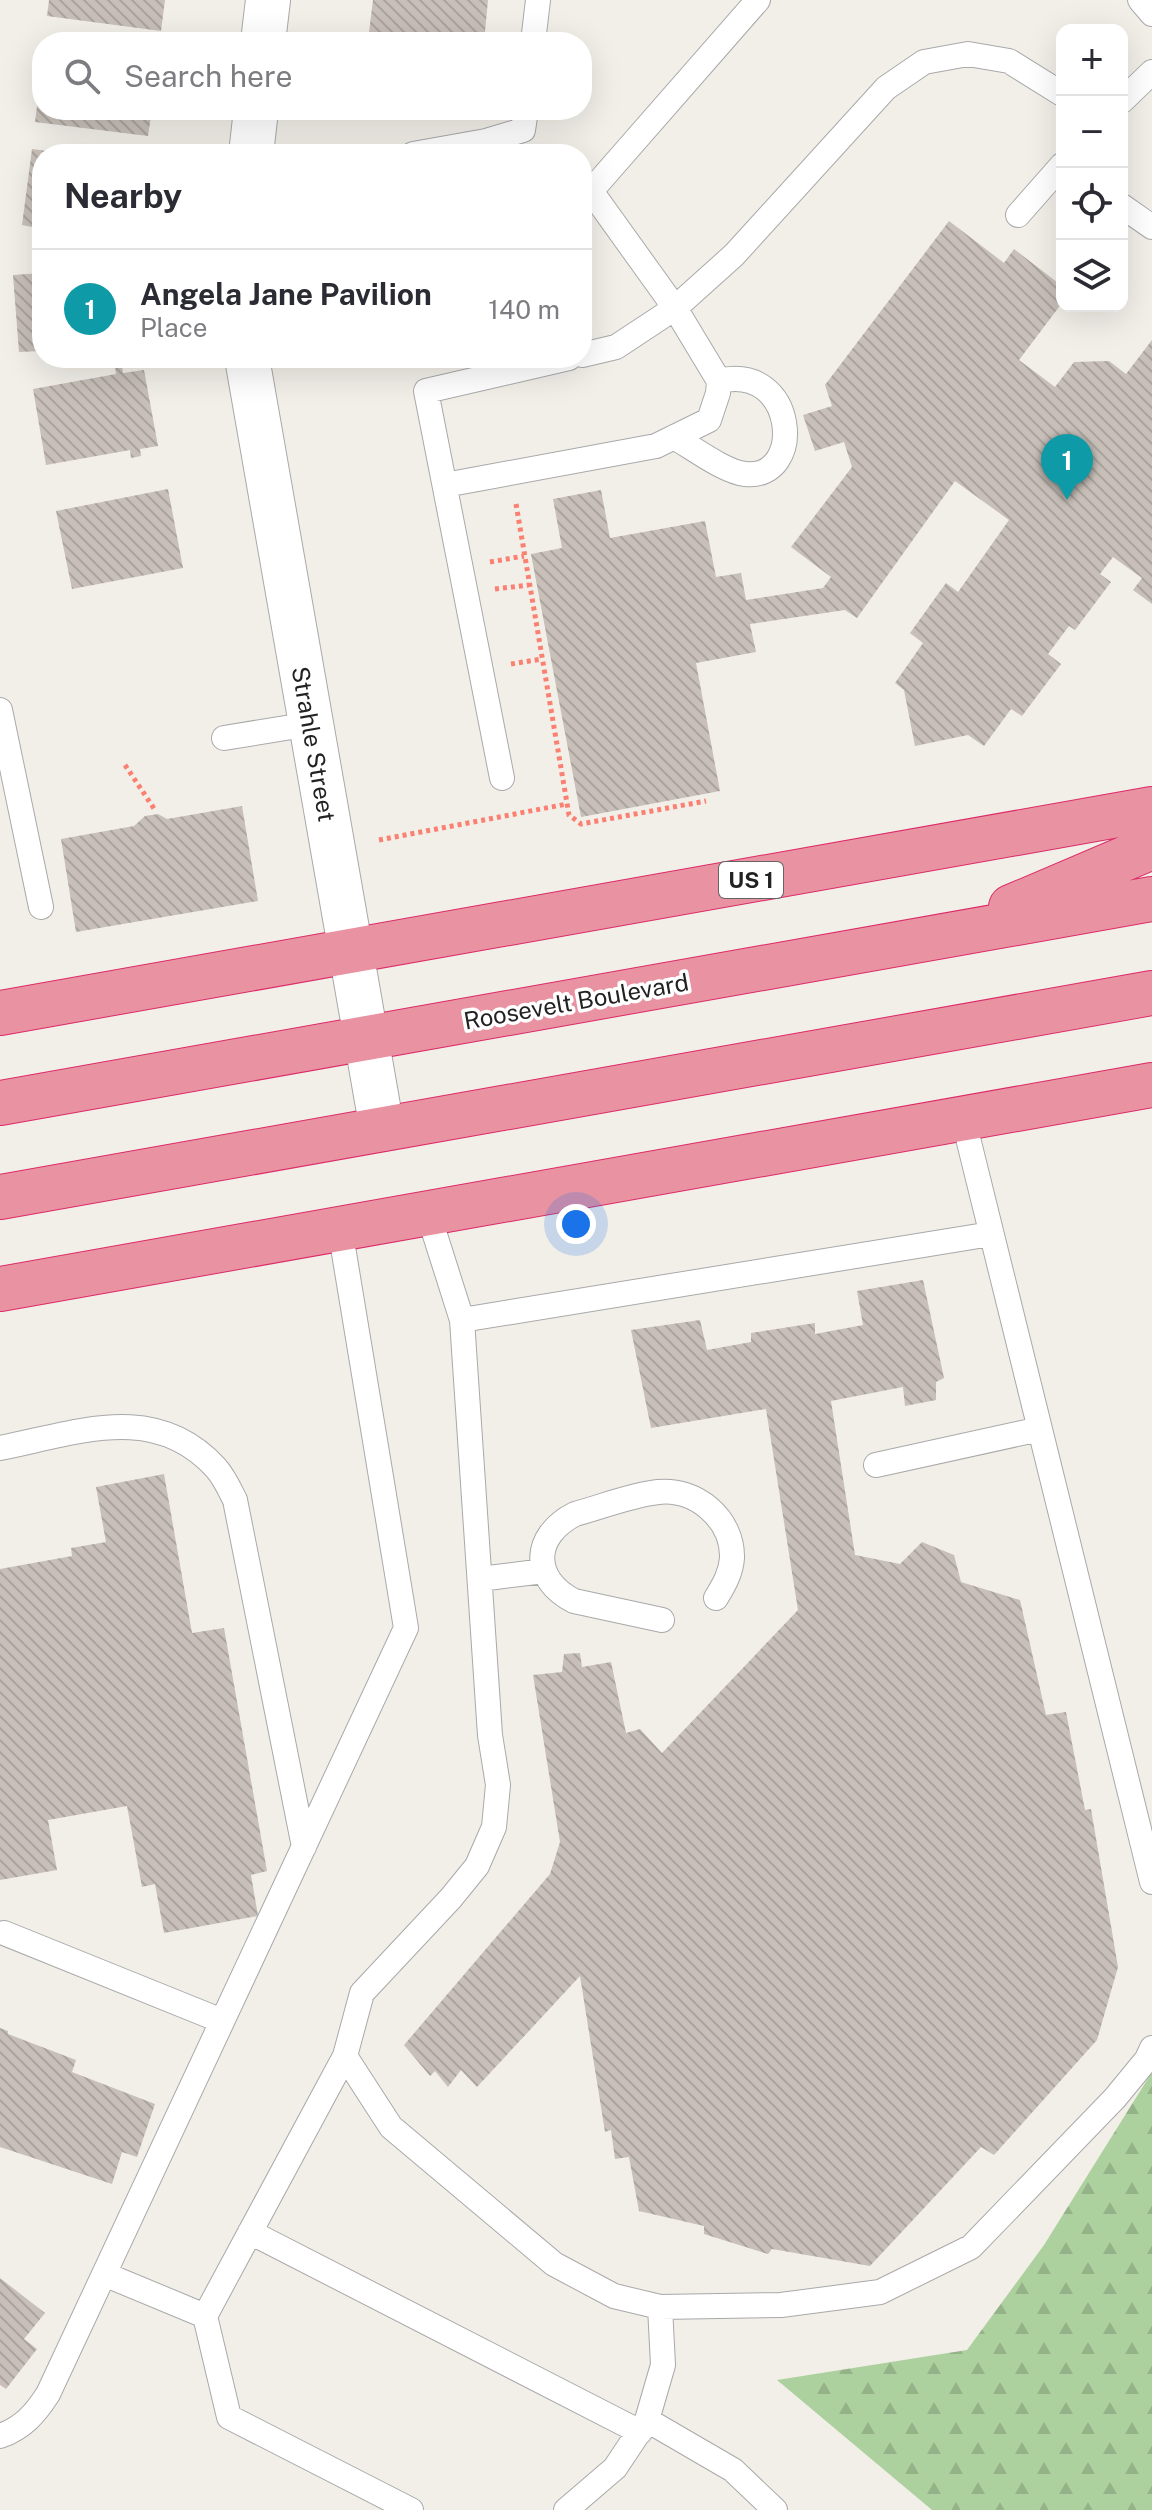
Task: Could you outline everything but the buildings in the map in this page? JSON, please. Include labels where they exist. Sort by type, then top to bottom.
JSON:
[{"type":"highway","name":"US 1","points":[[0,1013],[1152,809]]},
{"type":"highway","points":[[942,936],[1152,847]]},
{"type":"highway","name":"Roosevelt Boulevard","points":[[0,1103],[1152,899]]},
{"type":"highway","points":[[0,1197],[1152,993]]},
{"type":"highway","points":[[0,1289],[1152,1085]]},
{"type":"street","points":[[264,32],[268,0]]},
{"type":"street","points":[[252,144],[255,120]]},
{"type":"street","name":"Strahle Street","points":[[249,368],[382,1129]]},
{"type":"lane","points":[[534,32],[538,0]]},
{"type":"lane","points":[[592,186],[758,0]]},
{"type":"lane","points":[[1140,0],[1152,14]]},
{"type":"lane","points":[[592,353],[616,347],[675,308],[734,255],[886,88],[924,62],[968,54],[1009,61],[1056,90]]},
{"type":"lane","points":[[1127,96],[1152,72]]},
{"type":"lane","points":[[469,144],[523,130],[524,120]]},
{"type":"lane","points":[[1018,215],[1059,168]]},
{"type":"lane","points":[[445,485],[656,446],[709,420],[719,381],[675,308],[592,201]]},
{"type":"lane","points":[[1128,210],[1152,227]]},
{"type":"lane","points":[[502,778],[426,391],[526,368]]},
{"type":"lane","points":[[674,437],[736,473],[760,473],[770,469],[778,460],[784,449],[785,437],[781,411],[774,397],[763,385],[749,379],[734,377],[719,381]]},
{"type":"lane","points":[[0,710],[41,907]]},
{"type":"lane","points":[[224,738],[310,724]]},
{"type":"lane","points":[[963,1118],[1152,1882]]},
{"type":"lane","points":[[411,2510],[229,2417],[205,2316],[345,2056],[362,1993],[477,1866],[494,1827],[498,1785],[490,1735],[462,1320],[428,1213]]},
{"type":"lane","points":[[0,2436],[15,2431],[41,2405],[406,1628],[340,1229]]},
{"type":"lane","points":[[462,1320],[991,1234]]},
{"type":"lane","points":[[0,1448],[129,1425],[163,1431],[193,1447],[219,1470],[235,1500],[304,1847]]},
{"type":"lane","points":[[876,1465],[1040,1429]]},
{"type":"lane","points":[[662,1620],[574,1601],[561,1594],[544,1571],[542,1557],[551,1531],[575,1514],[658,1492],[681,1493],[701,1501],[717,1517],[728,1536],[732,1558],[728,1579],[716,1598]]},
{"type":"lane","points":[[480,1579],[544,1571]]},
{"type":"lane","points":[[4,1933],[222,2021]]},
{"type":"lane","points":[[345,2056],[391,2127],[554,2264],[614,2296],[660,2307],[781,2305],[880,2292],[971,2247],[1115,2098],[1147,2059],[1152,2048]]},
{"type":"lane","points":[[250,2232],[733,2470],[775,2510]]},
{"type":"lane","points":[[104,2274],[205,2316]]},
{"type":"lane","points":[[566,2510],[615,2468],[643,2426],[663,2365],[660,2307]]},
{"type":"path","points":[[516,503],[569,815],[581,824],[706,801]]},
{"type":"path","points":[[125,765],[155,810]]},
{"type":"path","points":[[379,840],[567,804]]},
{"type":"green space","points":[[1152,2072],[1152,2510],[932,2510],[777,2380],[967,2350],[1044,2245]]},
{"type":"place","name":"Angela Jane Pavilion","points":[[1067,500]]}]
